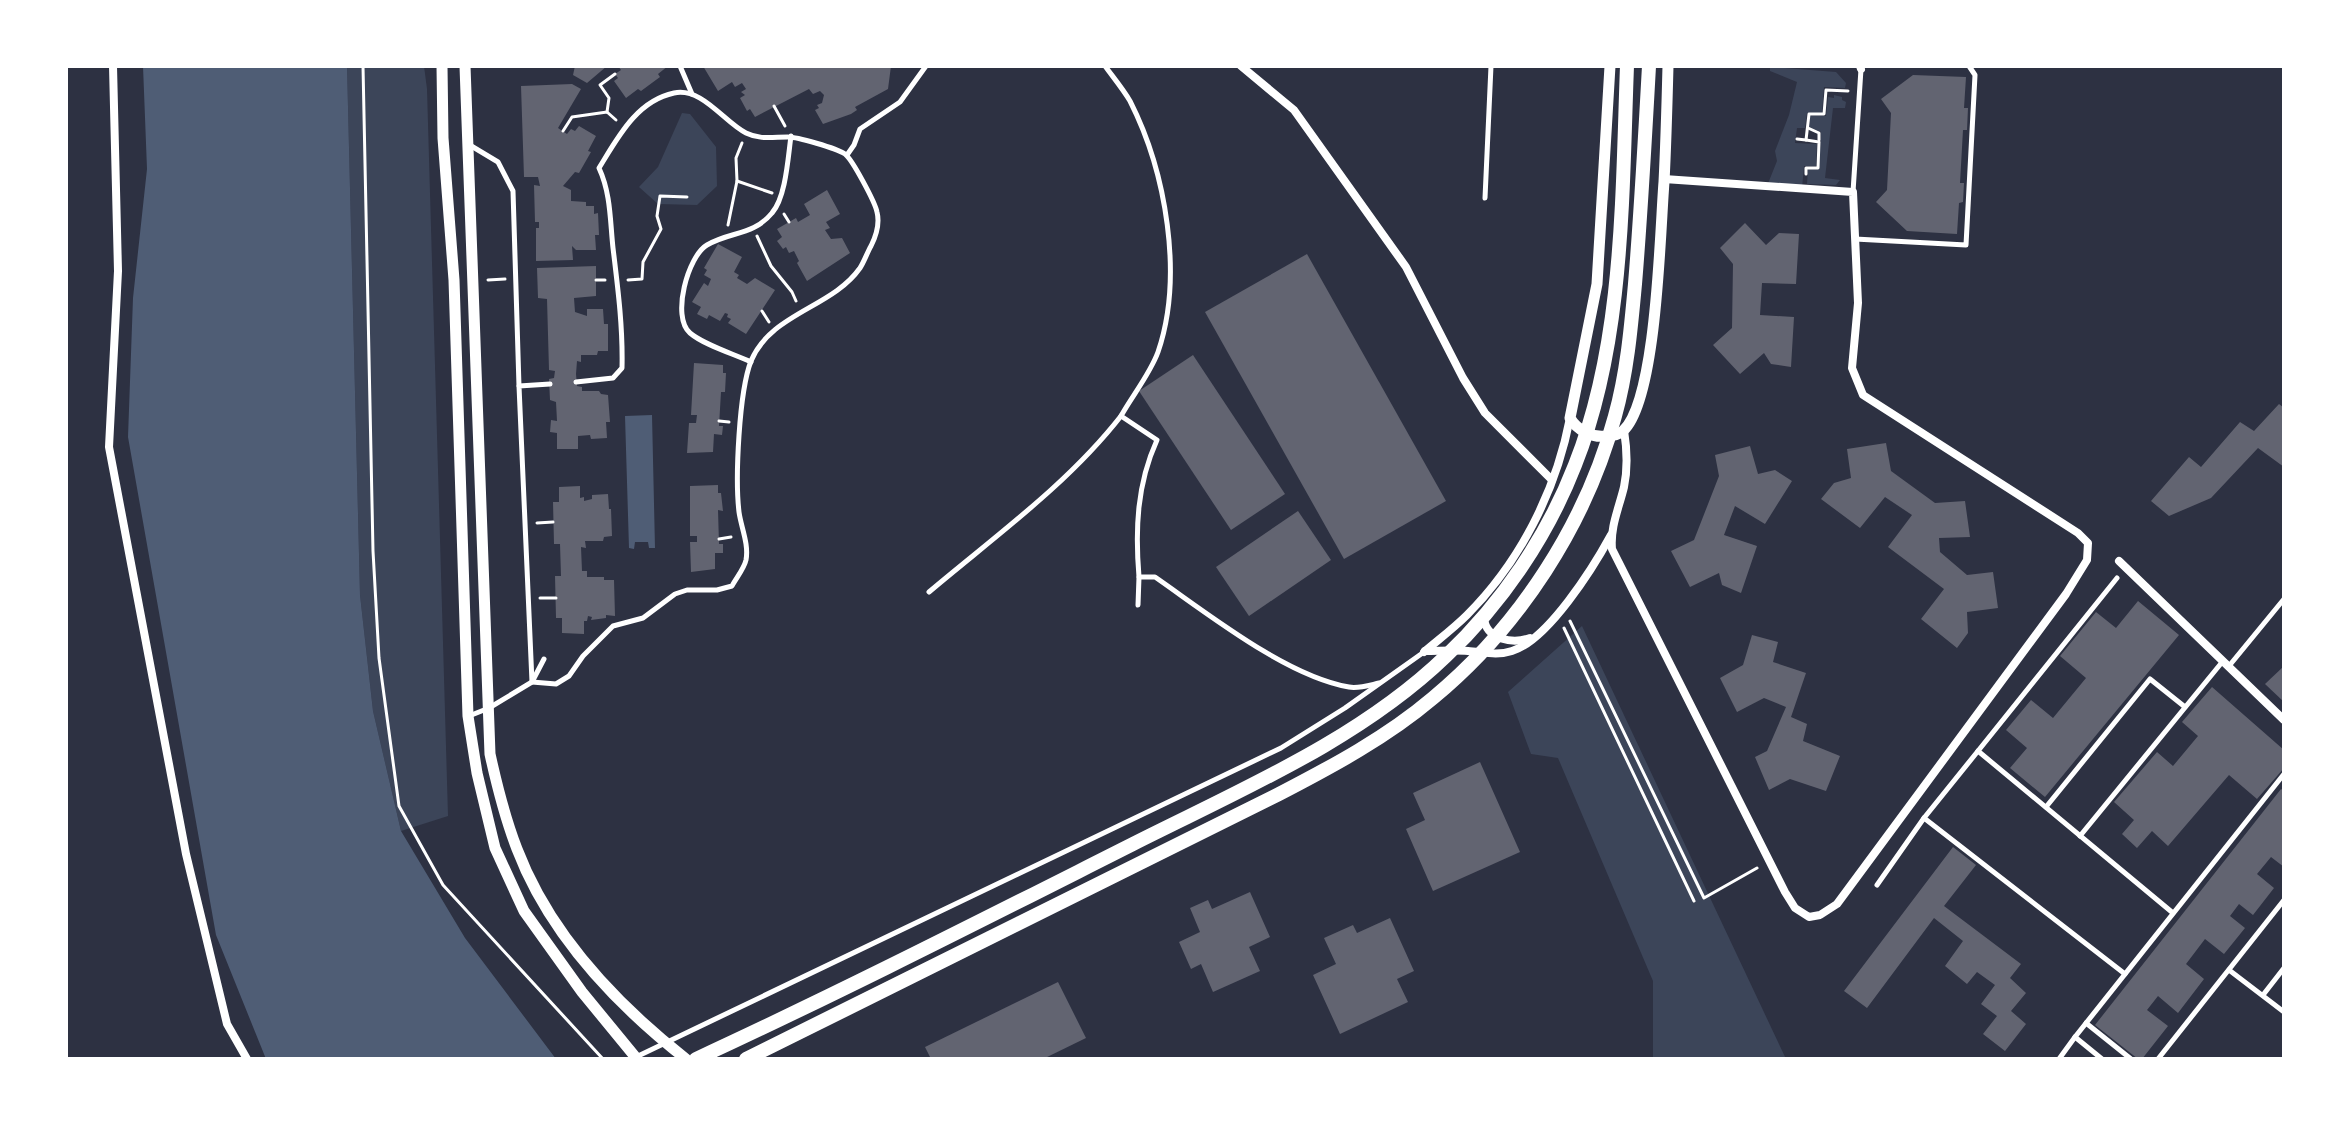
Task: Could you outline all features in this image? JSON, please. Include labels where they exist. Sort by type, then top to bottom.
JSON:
[{"type":"main road","points":[[696,1059],[1030,896],[1328,743],[1408,688],[1445,658],[1476,625],[1509,587],[1536,544],[1575,466],[1592,417],[1604,363],[1614,289],[1622,204],[1627,66]]},
{"type":"main road","points":[[746,1059],[882,994],[1353,754],[1433,698],[1506,626],[1534,587],[1573,522],[1586,496],[1615,417],[1633,310],[1649,66]]},
{"type":"street","points":[[113,66],[118,271],[109,447],[186,854],[227,1024],[247,1059]]},
{"type":"street","points":[[442,66],[443,138],[454,280],[468,716],[477,773],[495,848],[524,911],[582,992],[636,1058]]},
{"type":"street","points":[[465,66],[465,142],[490,754],[518,851],[543,903],[595,975],[665,1043],[686,1059]]},
{"type":"street","points":[[1241,66],[1294,110],[1406,267],[1463,378],[1485,413],[1552,480]]},
{"type":"street","points":[[1535,637],[1520,642],[1492,634],[1485,625],[1483,608],[1536,520],[1563,453],[1597,284],[1610,66]]},
{"type":"street","points":[[1570,418],[1575,426],[1601,437],[1618,435],[1624,430],[1641,396],[1657,278],[1668,66]]},
{"type":"street","points":[[1611,535],[1612,549],[1628,583],[1769,862],[1795,908],[1809,917],[1820,915],[1837,904],[2066,594],[2087,560],[2088,543],[2078,533],[1863,395],[1852,368],[1858,303],[1853,192],[1664,179]]},
{"type":"street","points":[[1424,652],[1496,654],[1526,645],[1557,614],[1597,562],[1611,535],[1628,459],[1624,430]]},
{"type":"street","points":[[2119,561],[2284,720]]},
{"type":"street","points":[[1424,652],[1467,616],[1499,578]]},
{"type":"lane","points":[[532,682],[556,684],[569,676],[583,656],[613,626],[643,618],[675,594],[732,586],[746,559],[739,511],[740,433],[751,362],[774,330],[799,311],[830,294],[859,270],[878,233],[877,212],[847,155],[791,136],[769,139],[745,133],[692,94],[680,66]]},
{"type":"lane","points":[[847,155],[860,129],[900,102],[926,66]]},
{"type":"lane","points":[[929,592],[1103,440],[1121,416],[1157,354],[1172,282],[1156,169],[1128,97],[1105,66]]},
{"type":"lane","points":[[1485,198],[1491,66]]},
{"type":"lane","points":[[1854,239],[1966,245],[1975,75],[1969,66]]},
{"type":"lane","points":[[1853,192],[1860,67]]},
{"type":"lane","points":[[576,382],[613,378],[622,368],[623,332],[611,210],[606,183],[599,168],[624,127],[653,102],[674,93],[692,94]]},
{"type":"lane","points":[[751,362],[688,332],[681,319],[686,279],[704,246],[756,229],[775,211],[791,136]]},
{"type":"lane","points":[[465,142],[498,162],[513,191],[532,682]]},
{"type":"lane","points":[[1936,233],[1936,243]]},
{"type":"lane","points":[[519,386],[550,384]]},
{"type":"lane","points":[[1121,416],[1157,440],[1145,467],[1135,536],[1138,605]]},
{"type":"lane","points":[[1139,577],[1155,577],[1233,632],[1299,669],[1352,688],[1381,683]]},
{"type":"lane","points":[[1877,885],[1924,818],[2117,578]]},
{"type":"lane","points":[[2080,836],[2185,707],[2283,604]]},
{"type":"lane","points":[[636,1058],[1281,748],[1424,652]]},
{"type":"lane","points":[[468,716],[489,708],[532,682],[544,659]]},
{"type":"lane","points":[[2046,807],[2150,679],[2185,707]]},
{"type":"lane","points":[[1978,751],[2173,913]]},
{"type":"lane","points":[[2059,1059],[2284,774]]},
{"type":"lane","points":[[1924,818],[2125,974]]},
{"type":"lane","points":[[2158,1059],[2284,900]]},
{"type":"lane","points":[[2263,995],[2284,968]]},
{"type":"lane","points":[[2229,970],[2284,1012]]},
{"type":"lane","points":[[2086,1023],[2131,1059]]},
{"type":"lane","points":[[2075,1037],[2102,1059]]},
{"type":"path","points":[[363,66],[373,551],[379,658],[399,806],[443,885],[603,1059]]},
{"type":"path","points":[[607,112],[609,98],[600,85],[615,74]]},
{"type":"path","points":[[1806,140],[1809,114],[1824,114],[1826,90],[1859,92]]},
{"type":"path","points":[[774,106],[791,136]]},
{"type":"path","points":[[563,131],[572,117],[607,112],[624,127]]},
{"type":"path","points":[[1805,177],[1806,168],[1818,168],[1819,133],[1808,128]]},
{"type":"path","points":[[725,237],[737,181],[736,158],[745,133]]},
{"type":"path","points":[[1797,139],[1819,142]]},
{"type":"path","points":[[737,181],[780,195]]},
{"type":"path","points":[[617,281],[642,279],[643,262],[661,229],[657,216],[660,196],[687,197]]},
{"type":"path","points":[[756,229],[771,266],[792,292],[799,311]]},
{"type":"path","points":[[471,281],[515,278]]},
{"type":"path","points":[[525,523],[553,522]]},
{"type":"path","points":[[529,598],[556,598]]},
{"type":"path","points":[[1557,614],[1694,901]]},
{"type":"path","points":[[1576,632],[1704,898],[1769,862]]},
{"type":"shaded area","points":[[143,66],[347,66],[360,595],[373,711],[401,831],[465,938],[556,1059],[266,1059],[216,935],[128,437],[133,298],[147,169]]},
{"type":"shaded area","points":[[347,66],[424,66],[427,89],[448,816],[401,831],[373,711],[360,595]]},
{"type":"shaded area","points":[[1770,67],[1836,72],[1846,83],[1845,88],[1824,87],[1822,113],[1807,113],[1805,128],[1797,128],[1795,143],[1817,144],[1816,166],[1804,166],[1802,188],[1767,186],[1777,161],[1775,151],[1789,115],[1797,82],[1770,71]]},
{"type":"shaded area","points":[[1834,95],[1846,102],[1845,108],[1833,108],[1825,178],[1840,180],[1836,185],[1807,184],[1808,169],[1819,169],[1821,132],[1809,127],[1810,116],[1826,116],[1828,97],[1834,98]]},
{"type":"shaded area","points":[[682,113],[690,114],[716,147],[717,186],[697,205],[658,204],[639,187],[658,167]]},
{"type":"shaded area","points":[[652,415],[655,548],[649,548],[648,542],[635,542],[634,549],[629,548],[625,416]]},
{"type":"shaded area","points":[[1582,626],[1786,1059],[1653,1059],[1653,981],[1558,758],[1531,754],[1508,692]]},
{"type":"building","points":[[575,66],[607,66],[587,83],[573,75]]},
{"type":"building","points":[[618,66],[668,66],[658,74],[660,77],[626,98],[614,81],[618,78],[615,74],[621,70]]},
{"type":"building","points":[[703,66],[891,66],[888,89],[855,107],[857,110],[851,114],[823,124],[815,110],[822,103],[824,95],[820,91],[813,94],[809,89],[755,117],[750,109],[747,111],[740,98],[745,95],[741,92],[746,89],[742,83],[735,87],[732,82],[718,91]]},
{"type":"building","points":[[1913,75],[1966,77],[1964,108],[1968,108],[1967,130],[1963,130],[1960,183],[1964,183],[1963,202],[1959,203],[1957,234],[1907,231],[1876,202],[1887,190],[1891,113],[1881,99]]},
{"type":"building","points":[[572,84],[581,89],[558,128],[567,134],[579,126],[596,136],[579,173],[575,172],[563,186],[571,190],[571,201],[586,202],[586,206],[594,206],[594,214],[598,213],[596,250],[576,250],[572,246],[573,260],[536,261],[536,228],[539,228],[539,222],[535,222],[534,185],[540,186],[538,177],[524,177],[521,86]]},
{"type":"building","points":[[827,190],[840,214],[826,222],[830,228],[825,230],[831,239],[842,238],[850,253],[807,281],[794,251],[789,253],[777,241],[782,237],[777,229],[796,218],[798,222],[810,215],[804,204]]},
{"type":"building","points":[[1745,223],[1766,245],[1779,233],[1799,234],[1796,284],[1762,283],[1760,315],[1794,317],[1791,367],[1771,364],[1764,353],[1740,374],[1713,345],[1732,328],[1733,264],[1720,248]]},
{"type":"building","points":[[718,244],[742,257],[734,272],[739,275],[737,278],[747,284],[755,278],[775,290],[746,334],[728,323],[731,319],[727,317],[728,314],[725,313],[720,321],[709,315],[707,319],[697,314],[701,307],[692,302],[704,283],[708,286],[711,279],[704,275],[707,270],[704,268]]},
{"type":"building","points":[[1307,254],[1446,501],[1344,559],[1205,312]]},
{"type":"building","points":[[596,266],[596,296],[574,298],[575,312],[587,316],[587,309],[603,309],[604,324],[608,324],[608,351],[581,355],[576,374],[577,386],[582,387],[582,391],[599,391],[608,395],[610,422],[606,422],[607,438],[578,436],[578,449],[557,449],[557,433],[550,432],[551,420],[557,421],[556,402],[550,400],[549,379],[554,378],[555,371],[549,370],[547,299],[538,298],[537,268]]},
{"type":"building","points":[[1193,355],[1285,494],[1231,530],[1139,391]]},
{"type":"building","points":[[694,363],[723,365],[723,373],[726,373],[725,392],[721,392],[719,426],[723,426],[722,435],[714,434],[713,452],[687,453],[689,423],[696,423],[697,415],[691,415]]},
{"type":"building","points":[[2279,404],[2284,408],[2284,467],[2258,448],[2211,498],[2169,516],[2151,501],[2189,457],[2201,467],[2240,422],[2254,431]]},
{"type":"building","points":[[1886,443],[1891,471],[1935,503],[1965,501],[1970,537],[1939,538],[1940,552],[1967,575],[1993,572],[1998,608],[1967,612],[1968,633],[1957,648],[1921,619],[1944,589],[1888,547],[1912,515],[1885,497],[1860,528],[1821,499],[1834,483],[1851,478],[1847,449]]},
{"type":"building","points":[[1750,446],[1758,474],[1775,470],[1792,481],[1765,524],[1735,506],[1724,535],[1757,546],[1741,593],[1722,585],[1719,573],[1690,587],[1671,551],[1694,540],[1719,476],[1715,455]]},
{"type":"building","points":[[718,485],[723,511],[718,510],[719,544],[723,544],[723,553],[715,553],[715,569],[691,572],[690,542],[697,542],[697,536],[690,536],[690,486]]},
{"type":"building","points":[[580,486],[580,498],[584,497],[584,501],[592,499],[592,495],[608,494],[612,536],[604,537],[603,541],[585,541],[586,548],[581,547],[582,571],[587,571],[587,577],[614,580],[615,616],[606,615],[606,618],[591,620],[592,617],[588,616],[584,621],[584,634],[562,633],[562,618],[556,618],[555,576],[561,576],[560,544],[554,544],[553,502],[559,502],[559,487]]},
{"type":"building","points":[[1298,511],[1331,560],[1249,616],[1216,567]]},
{"type":"building","points":[[2138,601],[2179,635],[2045,797],[2010,768],[2027,748],[2006,730],[2031,700],[2053,718],[2086,678],[2060,656],[2096,612],[2116,628]]},
{"type":"building","points":[[1752,635],[1778,642],[1773,662],[1806,673],[1791,717],[1807,724],[1803,741],[1840,756],[1826,791],[1790,779],[1769,790],[1755,757],[1767,751],[1786,707],[1764,698],[1737,712],[1720,678],[1743,665]]},
{"type":"building","points":[[2284,666],[2284,702],[2265,684]]},
{"type":"building","points":[[2212,687],[2284,750],[2284,768],[2257,799],[2229,775],[2168,846],[2152,831],[2137,848],[2122,834],[2134,820],[2114,802],[2157,752],[2173,766],[2198,736],[2182,722]]},
{"type":"building","points":[[1480,762],[1520,852],[1433,891],[1406,829],[1425,820],[1413,793]]},
{"type":"building","points":[[2281,789],[2284,791],[2284,867],[2271,857],[2257,874],[2274,888],[2253,915],[2239,904],[2230,916],[2245,928],[2224,954],[2205,939],[2186,964],[2204,979],[2178,1013],[2158,996],[2147,1010],[2168,1026],[2142,1059],[2138,1059],[2095,1025]]},
{"type":"building","points":[[1953,847],[1976,865],[1944,906],[2021,964],[2010,978],[2026,993],[2011,1011],[2026,1024],[2005,1051],[1983,1034],[1997,1016],[1981,1004],[1995,985],[1977,972],[1967,984],[1945,966],[1963,941],[1934,918],[1867,1008],[1844,991]]},
{"type":"building","points":[[1250,892],[1270,937],[1249,947],[1260,971],[1213,992],[1201,964],[1191,969],[1179,942],[1200,932],[1190,908],[1208,900],[1212,909]]},
{"type":"building","points":[[1390,918],[1414,971],[1397,979],[1408,1002],[1340,1034],[1313,975],[1336,964],[1324,938],[1353,925],[1357,933]]},
{"type":"building","points":[[1058,982],[1086,1038],[1043,1059],[931,1059],[925,1047]]}]
